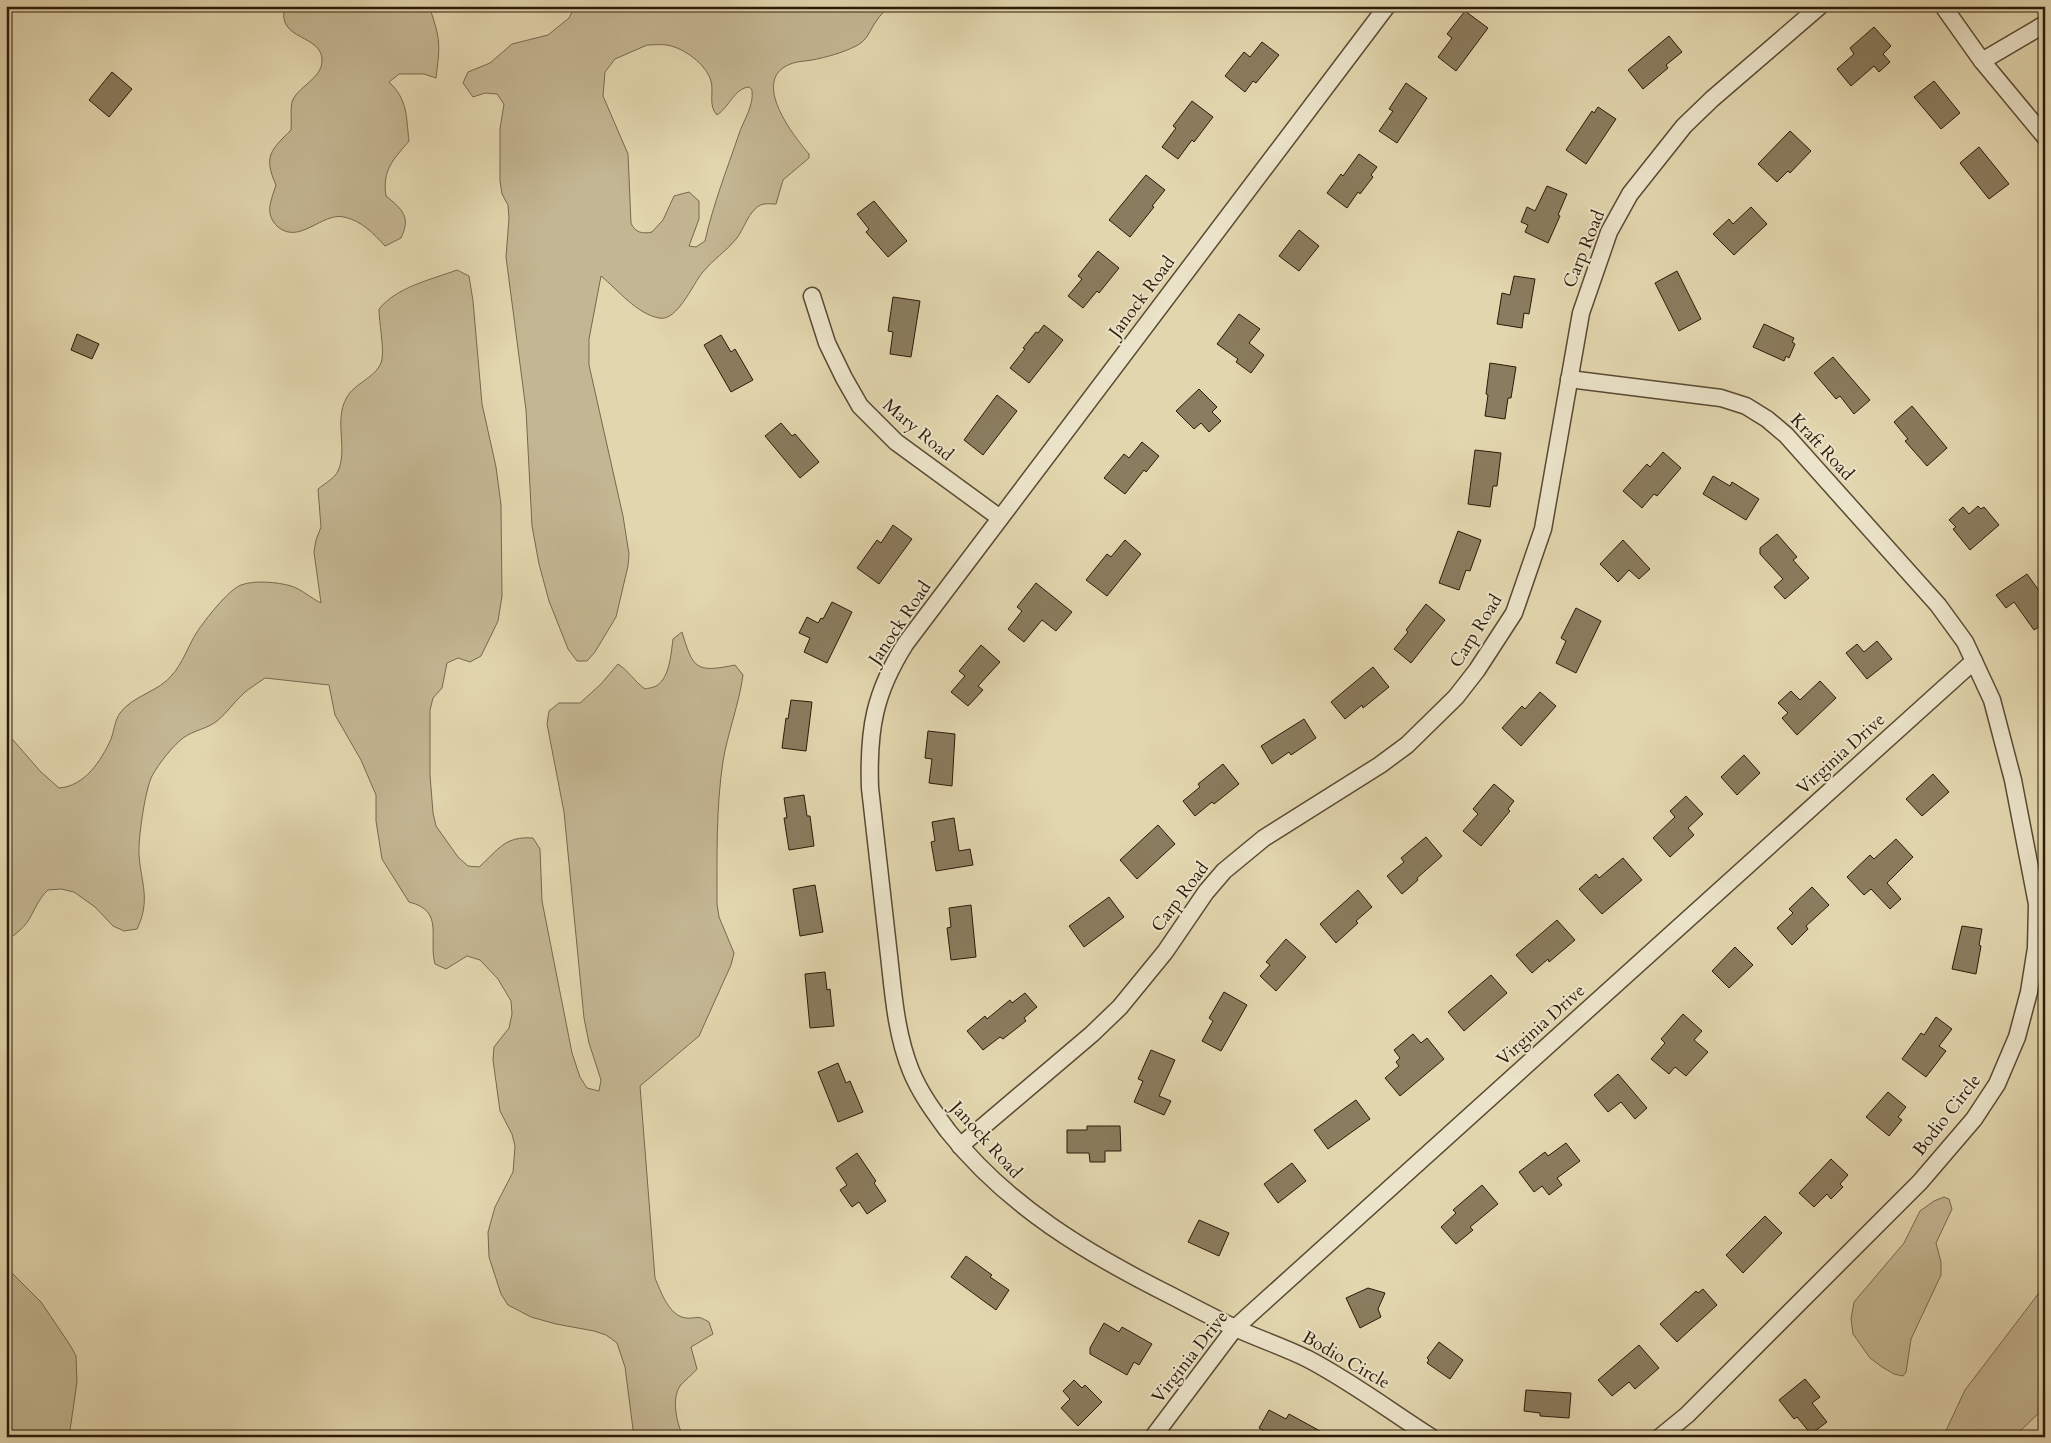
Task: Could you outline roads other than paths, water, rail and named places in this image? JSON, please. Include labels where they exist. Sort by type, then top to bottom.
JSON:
[{"type":"street","name":"Janock Road","points":[[1236,1328],[1123,1272],[1056,1231],[994,1181],[960,1146],[922,1094],[903,1048],[895,1010],[870,788],[870,742],[877,699],[897,656],[1387,6]]},
{"type":"street","name":"Carp Road","points":[[960,1146],[1092,1034],[1120,1007],[1165,952],[1206,892],[1224,871],[1264,838],[1380,765],[1400,750],[1456,697],[1498,640],[1514,612],[1526,582],[1543,529],[1580,313],[1609,232],[1630,194],[1684,126],[1712,99],[1820,6]]},
{"type":"street","points":[[1943,6],[1982,61],[2045,137]]},
{"type":"street","points":[[1982,61],[2045,24]]},
{"type":"street","name":"Mary Road","points":[[812,296],[827,343],[860,406],[896,442],[1000,518]]},
{"type":"street","name":"Kraft Road","points":[[1569,379],[1721,398],[1746,406],[1767,419],[1786,435],[1938,605],[1965,642],[1974,661]]},
{"type":"street","name":"Bodio Circle","points":[[1660,1437],[1687,1415],[1920,1182],[1974,1119],[1997,1084],[2017,1037],[2031,983],[2041,904],[2013,780],[1992,700],[1974,661]]},
{"type":"street","name":"Virginia Drive","points":[[1153,1437],[1236,1328],[1974,661]]},
{"type":"street","name":"Bodio Circle","points":[[1236,1328],[1285,1348],[1327,1369],[1365,1392],[1431,1437]]}]
